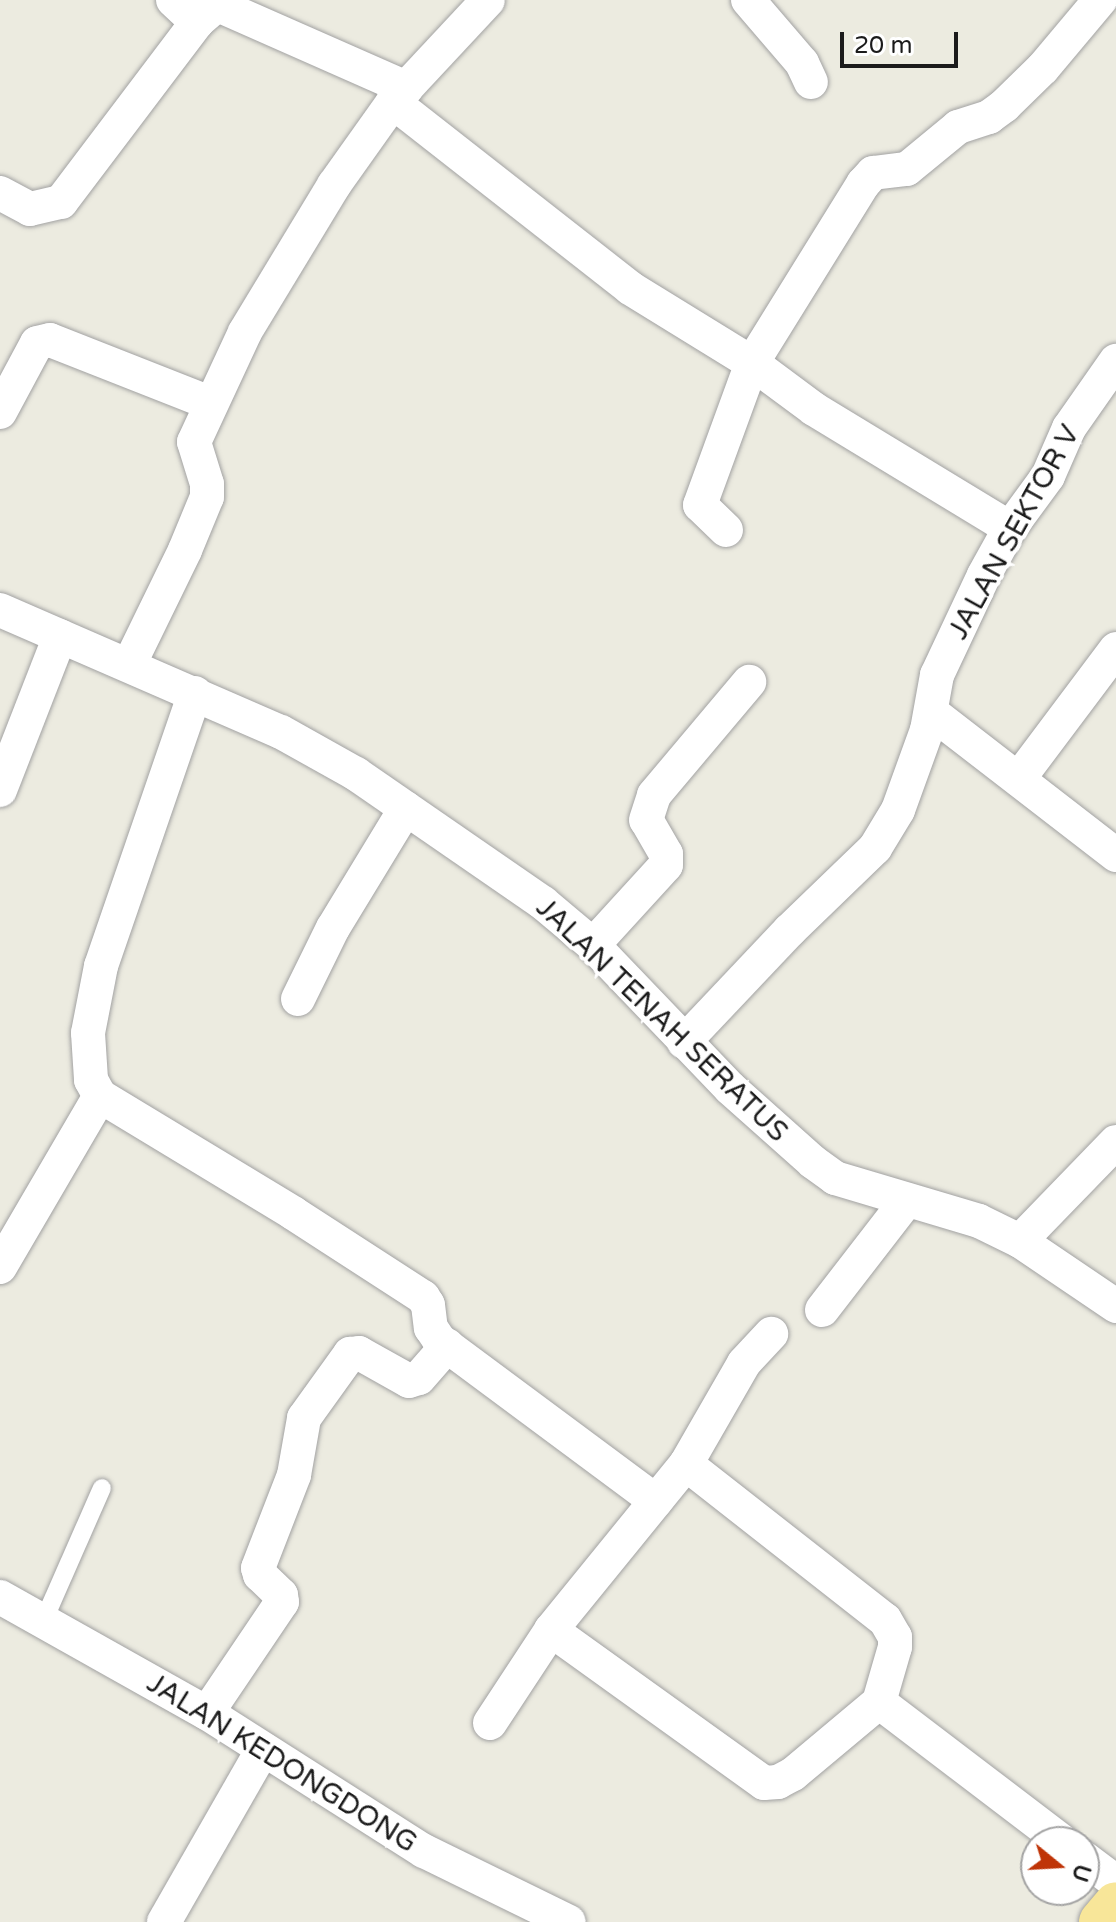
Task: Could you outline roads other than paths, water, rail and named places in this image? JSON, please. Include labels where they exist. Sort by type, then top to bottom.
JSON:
[{"type":"main road","points":[[1101,1922],[1116,1904]]},
{"type":"street","points":[[129,665],[207,497],[205,475],[194,442],[245,332],[285,261],[400,95],[488,0]]},
{"type":"street","points":[[748,0],[802,63],[811,82]]},
{"type":"street","points":[[726,530],[700,505],[752,363],[863,184],[873,173],[907,169],[958,127],[989,117],[1004,106],[1043,68],[1100,0]]},
{"type":"street","points":[[0,193],[30,209],[61,202],[202,7],[400,95],[630,288],[752,363],[814,409],[1010,528]]},
{"type":"street","points":[[0,412],[37,343],[50,340],[210,403]]},
{"type":"street","name":"JALAN SEKTOR V","points":[[684,1042],[758,961],[875,848],[898,810],[918,761],[937,675],[1010,528],[1032,503],[1069,428],[1116,361]]},
{"type":"street","name":"JALAN TENAH SERATUS","points":[[0,610],[281,732],[356,774],[543,903],[593,945],[684,1042],[813,1162],[835,1178],[979,1221],[1020,1241],[1116,1306]]},
{"type":"street","points":[[0,790],[60,636]]},
{"type":"street","points":[[1020,777],[1116,649]]},
{"type":"street","points":[[593,945],[666,865],[666,854],[646,820],[649,803],[749,682]]},
{"type":"street","points":[[195,693],[94,996],[88,1073],[100,1096],[423,1297],[428,1305],[431,1328],[447,1346],[656,1501]]},
{"type":"street","points":[[931,712],[1020,777],[1116,855]]},
{"type":"street","points":[[298,999],[333,928],[406,808]]},
{"type":"street","points":[[0,1267],[100,1096]]},
{"type":"street","points":[[1020,1241],[1116,1142]]},
{"type":"street","points":[[822,1310],[907,1200]]},
{"type":"street","points":[[490,1723],[551,1630],[686,1464],[744,1363],[771,1334]]},
{"type":"street","points":[[207,1713],[282,1602],[281,1595],[260,1575],[258,1568],[294,1475],[304,1418],[350,1354],[363,1355],[409,1381],[419,1378],[447,1346]]},
{"type":"street","points":[[551,1630],[764,1783],[778,1782],[793,1774],[879,1702],[895,1647],[895,1637],[885,1620],[686,1464]]},
{"type":"street","name":"JALAN KEDONGDONG","points":[[0,1597],[207,1713],[424,1851],[569,1922]]},
{"type":"street","points":[[879,1702],[1042,1826]]},
{"type":"street","points":[[164,1922],[263,1749]]},
{"type":"lane","points":[[44,1620],[102,1488]]}]
